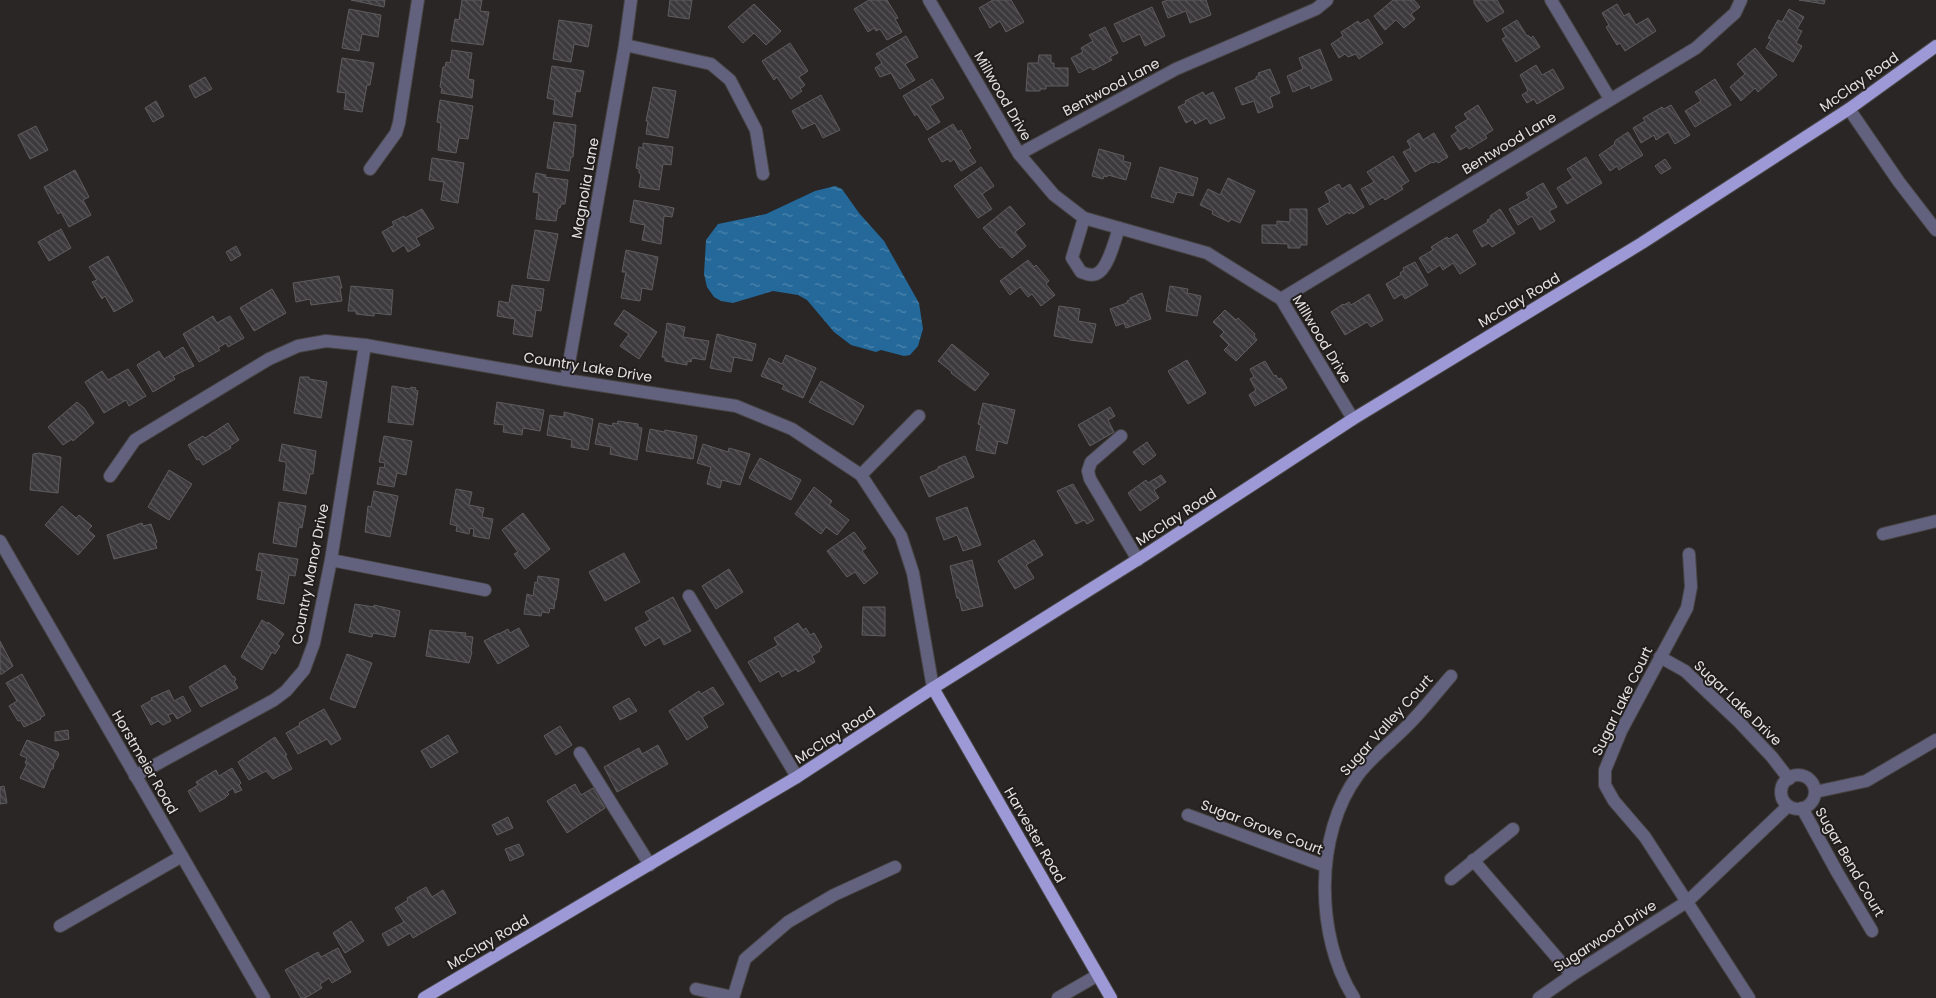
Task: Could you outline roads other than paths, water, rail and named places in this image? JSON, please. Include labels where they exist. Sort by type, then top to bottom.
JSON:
[{"type":"main road","name":"McClay Road","points":[[424,998],[797,777],[934,688],[1138,560],[1353,418],[1642,243],[1849,109],[1936,46]]},
{"type":"main road","name":"Harvester Road","points":[[934,688],[1111,998]]},
{"type":"street","points":[[370,169],[396,133],[399,123],[418,0]]},
{"type":"street","name":"Magnolia Lane","points":[[566,380],[625,45],[631,0]]},
{"type":"street","name":"Millwood Drive","points":[[929,0],[1019,154],[1054,195],[1084,218],[1207,253],[1281,299],[1353,418]]},
{"type":"street","name":"Bentwood Lane","points":[[1019,154],[1176,70],[1316,9],[1327,0]]},
{"type":"street","points":[[1552,0],[1610,99]]},
{"type":"street","name":"Bentwood Lane","points":[[1281,299],[1696,48],[1735,13],[1741,0]]},
{"type":"street","points":[[625,45],[711,64],[730,80],[756,130],[763,174]]},
{"type":"street","points":[[1849,109],[1899,182],[1936,230]]},
{"type":"street","points":[[1084,218],[1072,258],[1081,272],[1089,275],[1102,271],[1119,228]]},
{"type":"street","name":"Country Lake Drive","points":[[110,476],[135,440],[269,359],[298,346],[326,341],[365,344],[566,380],[736,406],[792,430],[861,475],[901,536],[913,572],[934,688]]},
{"type":"street","name":"Country Manor Drive","points":[[135,776],[274,700],[304,670],[314,643],[331,560],[365,344]]},
{"type":"street","points":[[861,475],[920,416]]},
{"type":"street","points":[[1122,436],[1091,462],[1088,471],[1090,479],[1138,560]]},
{"type":"street","points":[[1883,534],[1936,521]]},
{"type":"street","name":"Horstmeier Road","points":[[0,541],[264,998]]},
{"type":"street","name":"Sugar Lake Court","points":[[1689,554],[1691,587],[1687,608],[1621,731],[1605,770],[1605,785],[1614,801],[1645,837],[1749,998]]},
{"type":"street","points":[[331,560],[484,590]]},
{"type":"street","points":[[689,596],[797,777]]},
{"type":"street","name":"Sugar Lake Drive","points":[[1660,657],[1685,671],[1739,722],[1772,757],[1789,779]]},
{"type":"street","name":"Sugar Valley Court","points":[[1354,998],[1342,980],[1331,944],[1325,900],[1325,866],[1338,812],[1348,790],[1359,774],[1410,724],[1451,676]]},
{"type":"street","points":[[1815,792],[1866,781],[1936,740]]},
{"type":"street","points":[[580,752],[650,864]]},
{"type":"street","points":[[1796,776],[1807,778],[1814,786],[1815,792],[1812,802],[1797,809],[1788,806],[1783,801],[1781,790],[1783,784],[1796,776]]},
{"type":"street","points":[[1688,901],[1788,806]]},
{"type":"street","name":"Sugar Bend Court","points":[[1802,808],[1872,931]]},
{"type":"street","name":"Sugar Grove Court","points":[[1188,815],[1325,866]]},
{"type":"street","points":[[1451,879],[1513,829]]},
{"type":"street","points":[[60,926],[182,856]]},
{"type":"street","points":[[1473,860],[1572,975]]},
{"type":"street","points":[[696,989],[733,998],[745,959],[788,922],[834,895],[895,867]]},
{"type":"street","name":"Sugarwood Drive","points":[[1539,998],[1688,901]]},
{"type":"street","points":[[1058,998],[1098,975]]},
{"type":"water","points":[[835,186],[842,189],[859,213],[884,241],[919,303],[923,329],[918,346],[910,355],[904,356],[881,350],[876,352],[851,345],[834,332],[807,300],[798,295],[773,291],[733,303],[721,301],[714,297],[707,287],[704,274],[706,240],[718,224],[766,214],[815,191]]}]
